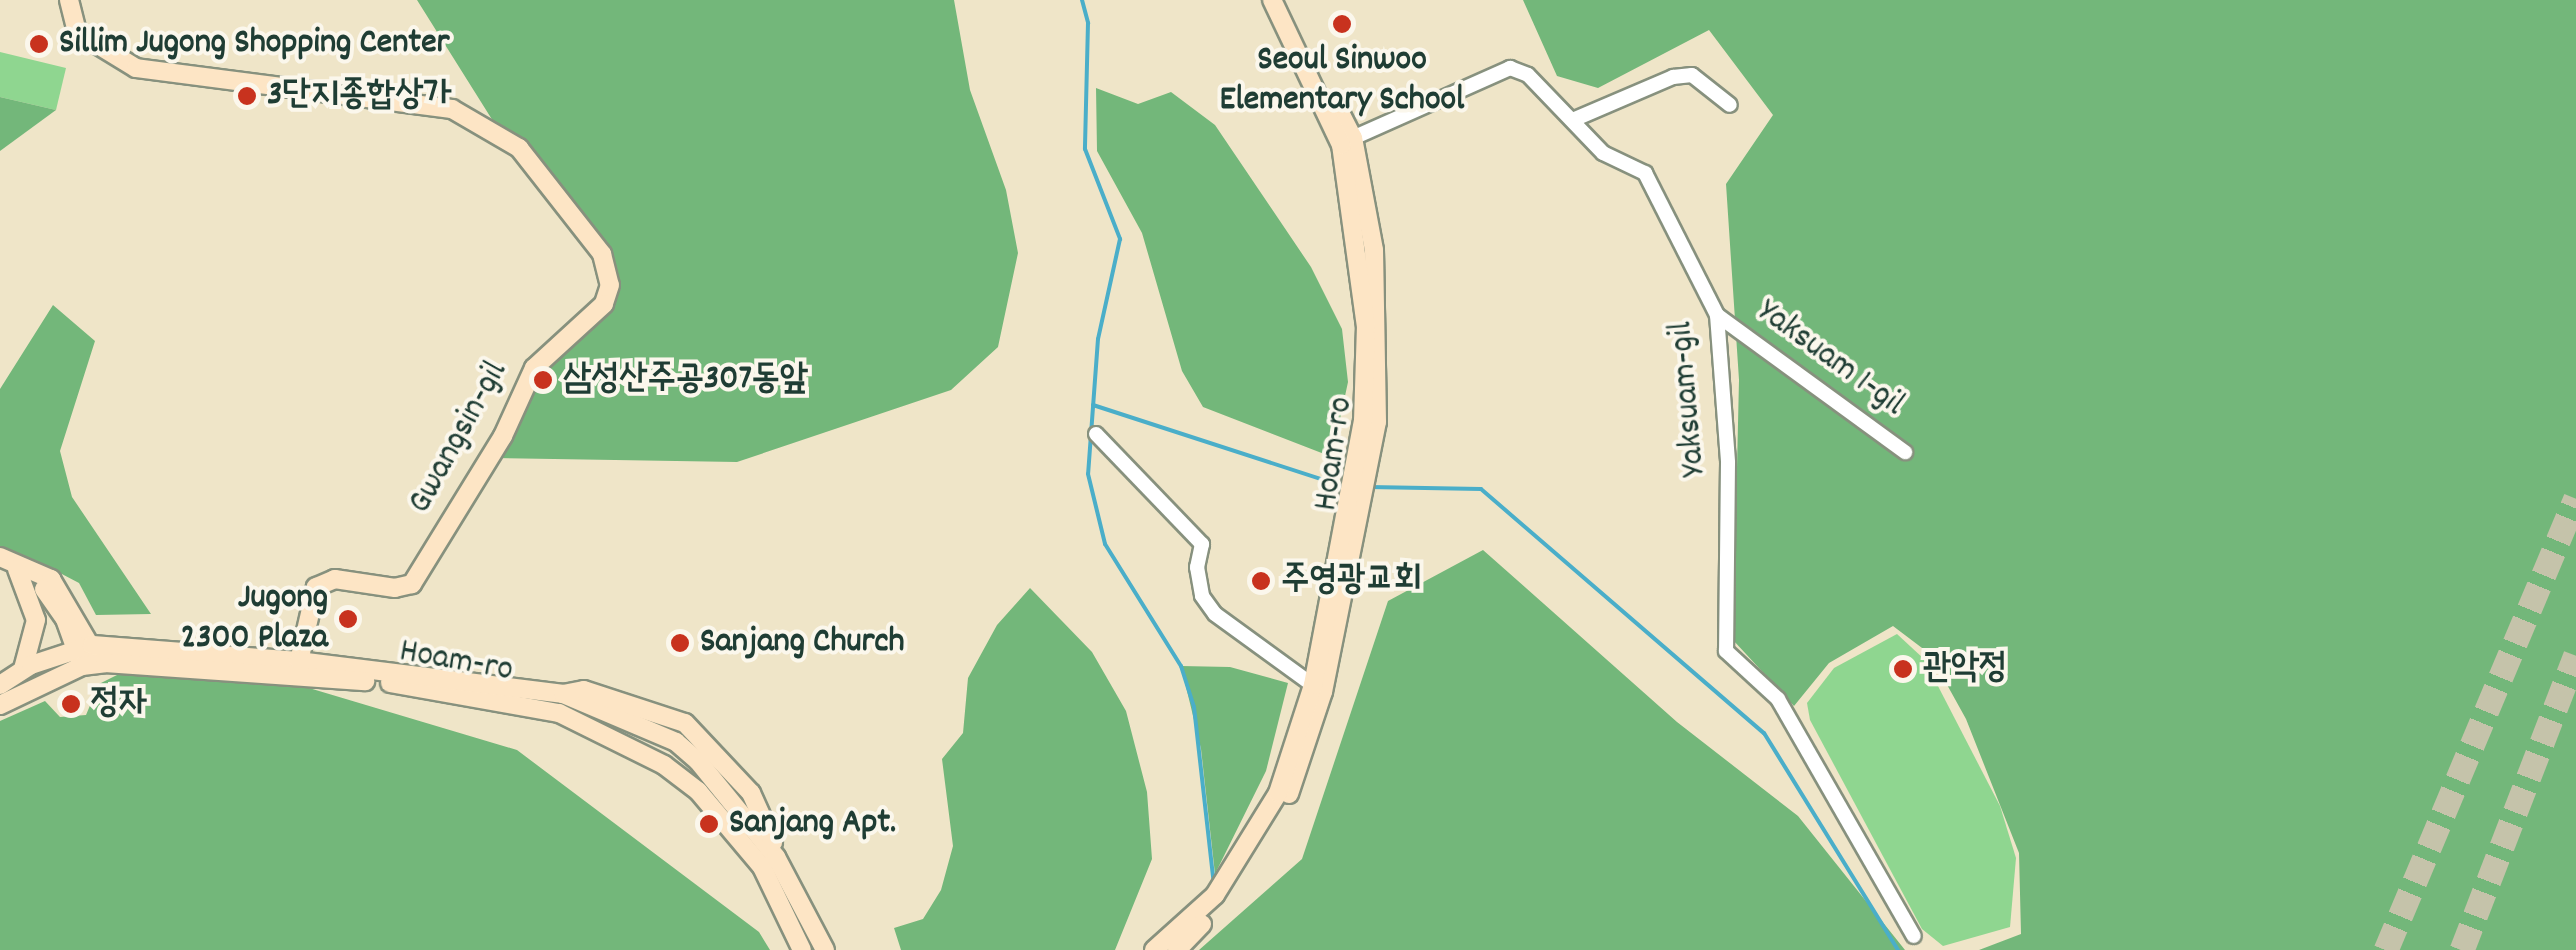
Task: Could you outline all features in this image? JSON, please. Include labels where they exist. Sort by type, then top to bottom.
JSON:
[{"type":"main road","name":"Gwangsin-gil","points":[[69,0],[78,32],[136,68],[452,108],[519,148],[602,254],[610,285],[604,304],[534,368],[502,436],[412,584],[395,588],[335,579],[316,587],[298,667]]},
{"type":"main road","points":[[1154,950],[1215,895],[1278,793],[1318,688],[1363,421],[1366,328],[1347,141],[1272,0]]},
{"type":"main road","name":"Hoam-ro","points":[[1177,950],[1221,900],[1287,800],[1318,688],[1376,422],[1374,250],[1347,141],[1283,0]]},
{"type":"main road","points":[[0,557],[51,579],[87,656]]},
{"type":"main road","points":[[8,567],[54,601],[87,656]]},
{"type":"main road","points":[[8,567],[36,620],[23,669]]},
{"type":"main road","name":"Hoam-ro","points":[[0,705],[87,656],[298,667],[560,713],[664,764],[711,804],[762,867],[802,950]]},
{"type":"main road","points":[[0,684],[23,669],[87,656]]},
{"type":"main road","points":[[298,667],[563,694],[584,690],[686,723],[751,794],[776,858],[825,950]]},
{"type":"main road","points":[[563,694],[676,742],[734,799],[776,858]]},
{"type":"main road","points":[[664,764],[686,723]]},
{"type":"street","name":"Yaksuam-gil","points":[[1347,141],[1510,68],[1528,75],[1575,119],[1603,154],[1645,173],[1717,314],[1728,464],[1726,651],[1778,699],[1914,936]]},
{"type":"street","points":[[1575,119],[1673,77],[1692,75],[1730,105]]},
{"type":"street","name":"Yaksuam 1-gil","points":[[1717,314],[1905,452]]},
{"type":"street","points":[[1096,434],[1202,544],[1197,567],[1202,596],[1215,614],[1318,688]]},
{"type":"green space","points":[[417,0],[954,0],[970,90],[1006,190],[1018,253],[998,347],[951,390],[737,462],[494,458],[534,368],[604,304],[608,270],[503,137]]},
{"type":"green space","points":[[1523,0],[2576,0],[2576,950],[1979,950],[2021,934],[2019,853],[1966,719],[1930,654],[1893,626],[1829,663],[1794,706],[1733,640],[1739,380],[1726,184],[1773,115],[1709,30],[1598,88],[1557,76]]},
{"type":"green space","points":[[0,52],[66,68],[56,110],[0,97]]},
{"type":"green space","points":[[1096,88],[1138,104],[1171,92],[1215,125],[1311,267],[1342,329],[1348,382],[1332,457],[1203,407],[1182,371],[1142,233],[1097,151]]},
{"type":"green space","points":[[0,97],[56,110],[0,151]]},
{"type":"green space","points":[[53,305],[95,341],[60,451],[72,497],[151,614],[96,615],[79,583],[37,561],[0,553],[0,389]]},
{"type":"green space","points":[[1483,550],[1677,722],[1798,816],[1905,950],[1199,950],[1302,859],[1388,601]]},
{"type":"green space","points":[[1030,588],[1092,652],[1126,711],[1147,792],[1152,859],[1115,950],[901,950],[894,928],[923,919],[941,890],[953,846],[942,759],[963,733],[968,678],[997,625]]},
{"type":"green space","points":[[1897,634],[1924,659],[2000,806],[2016,858],[2010,927],[1943,946],[1922,929],[1810,720],[1807,703],[1834,668]]},
{"type":"green space","points":[[1181,666],[1230,667],[1288,683],[1266,771],[1215,874],[1201,749]]},
{"type":"green space","points":[[131,668],[309,688],[517,750],[759,932],[770,950],[0,950],[0,721],[45,701],[60,717],[86,715],[99,684]]},
{"type":"waterway","points":[[1082,0],[1088,23],[1085,149],[1120,239],[1098,339],[1088,474],[1105,544],[1181,666],[1194,707],[1214,884]]},
{"type":"waterway","points":[[1093,405],[1345,487]]},
{"type":"waterway","points":[[1369,487],[1481,489],[1764,733],[1898,950]]},
{"type":"tunnel","points":[[2386,950],[2576,498]]},
{"type":"tunnel","points":[[2462,950],[2576,655]]},
{"type":"place","name":"Seoul Sinwoo Elementary School","points":[[1342,24]]},
{"type":"place","name":"Sillim Jugong Shopping Center","points":[[39,44]]},
{"type":"place","name":"3단지종합상가","points":[[247,96]]},
{"type":"place","name":"삼성산주공307동앞","points":[[543,380]]},
{"type":"place","name":"주영광교회","points":[[1261,581]]},
{"type":"place","name":"Jugong 2300 Plaza","points":[[348,619]]},
{"type":"place","name":"Sanjang Church","points":[[680,643]]},
{"type":"place","name":"관악정","points":[[1903,669]]},
{"type":"place","name":"정자","points":[[71,704]]},
{"type":"place","name":"Sanjang Apt.","points":[[709,824]]}]
